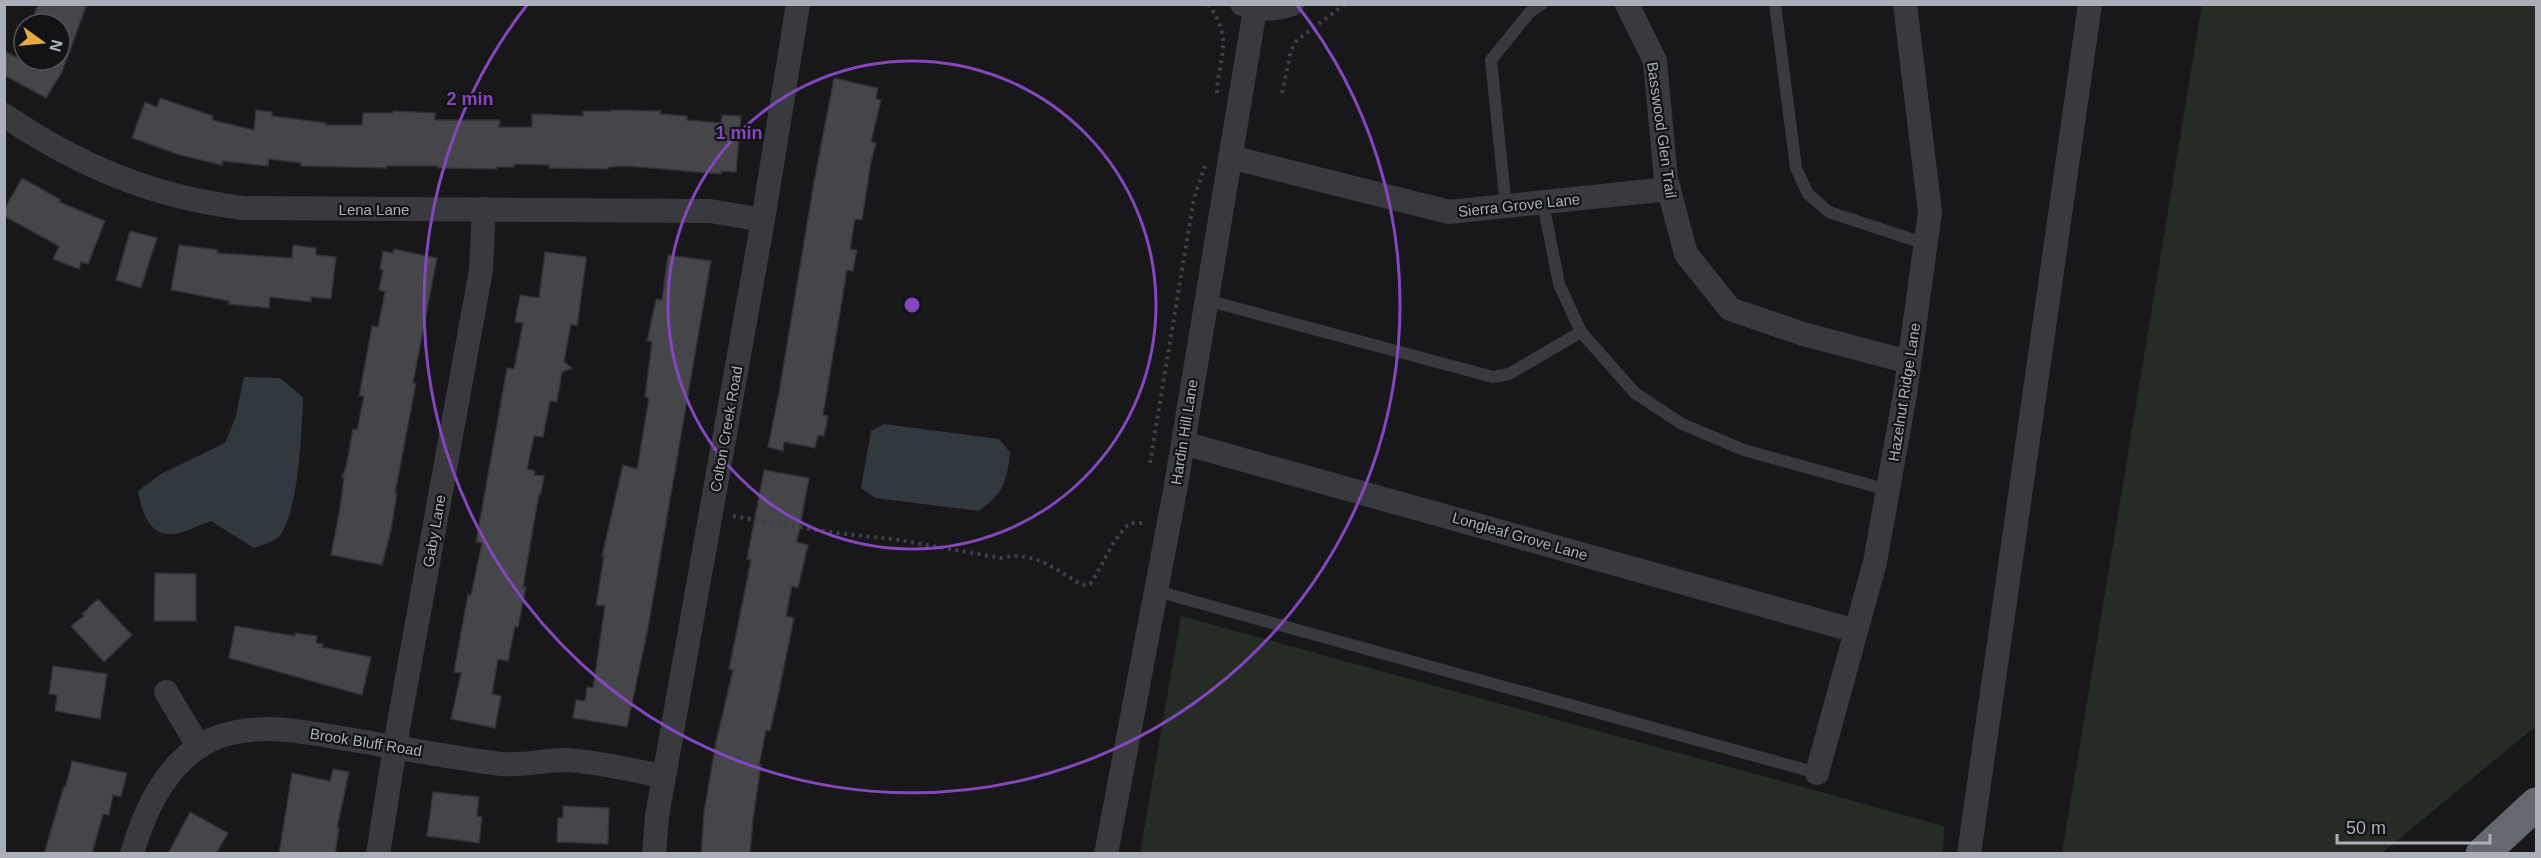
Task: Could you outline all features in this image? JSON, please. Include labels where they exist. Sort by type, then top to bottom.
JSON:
[{"type":"highway","points":[[2482,854],[2536,804]]},
{"type":"street","name":"Colton Creek Road","points":[[654,854],[657,816],[764,220],[798,4]]},
{"type":"street","points":[[1248,7],[1276,9],[1292,4]]},
{"type":"street","name":"Basswood Glen Trail","points":[[1627,4],[1655,61],[1666,179],[1686,254],[1730,309],[1803,334],[1910,362]]},
{"type":"street","name":"Hazelnut Ridge Lane","points":[[1817,773],[1875,562],[1910,362],[1930,212],[1905,4]]},
{"type":"street","points":[[1969,854],[2090,4]]},
{"type":"street","name":"Hardin Hill Lane","points":[[1106,854],[1183,443],[1206,300],[1219,156],[1248,7]]},
{"type":"street","name":"Lena Lane","points":[[4,116],[33,135],[111,174],[163,194],[202,203],[243,208],[711,211],[764,220]]},
{"type":"street","name":"Sierra Grove Lane","points":[[1219,156],[1449,212],[1669,189]]},
{"type":"street","name":"Gaby Lane","points":[[378,854],[395,747],[481,270],[484,209]]},
{"type":"street","name":"Longleaf Grove Lane","points":[[1183,443],[1857,631]]},
{"type":"street","points":[[166,692],[199,747]]},
{"type":"street","name":"Brook Bluff Road","points":[[132,854],[139,829],[154,795],[179,764],[199,747],[218,737],[262,728],[504,764],[567,760],[664,776]]},
{"type":"lane","points":[[1506,207],[1491,60],[1529,13],[1542,4]]},
{"type":"lane","points":[[1775,4],[1796,168],[1808,194],[1829,212],[1926,244]]},
{"type":"lane","points":[[1543,203],[1559,284],[1581,332],[1635,393],[1682,424],[1744,450],[1888,490]]},
{"type":"lane","points":[[1206,300],[1493,377],[1509,374],[1581,332]]},
{"type":"lane","points":[[1156,591],[1817,773]]},
{"type":"path","points":[[1208,4],[1222,28],[1224,40],[1217,100]]},
{"type":"path","points":[[1282,93],[1291,51],[1297,40],[1345,4]]},
{"type":"path","points":[[1150,463],[1194,198],[1219,156]]},
{"type":"path","points":[[729,515],[836,533],[893,538],[1001,558],[1015,554],[1034,558],[1082,585],[1090,584],[1104,564],[1119,534],[1130,523],[1142,523]]},
{"type":"shaded area","points":[[2202,5],[2536,5],[2536,726],[2382,853],[2062,853]]},
{"type":"shaded area","points":[[244,377],[280,378],[303,397],[298,473],[290,514],[284,529],[276,539],[254,548],[211,521],[174,534],[158,531],[152,527],[144,514],[138,491],[161,474],[225,443],[235,419]]},
{"type":"shaded area","points":[[884,424],[999,439],[1010,452],[1003,486],[994,498],[979,511],[875,498],[861,488],[871,431]]},
{"type":"shaded area","points":[[1181,616],[1944,826],[1943,853],[1140,853]]},
{"type":"building","points":[[38,4],[87,4],[72,45],[72,12],[35,12]]},
{"type":"building","points":[[4,51],[12,55],[12,72],[62,72],[46,98],[4,75]]},
{"type":"building","points":[[834,78],[878,88],[876,99],[881,100],[871,142],[876,143],[862,220],[855,219],[850,249],[857,250],[853,271],[847,270],[823,415],[828,416],[824,436],[818,435],[815,448],[784,442],[783,451],[768,447]]},
{"type":"building","points":[[160,98],[213,116],[212,120],[254,130],[256,110],[272,112],[272,116],[326,123],[326,125],[362,125],[363,113],[392,113],[394,111],[435,113],[435,120],[500,120],[499,127],[532,127],[532,114],[583,116],[583,111],[661,111],[660,114],[687,116],[687,120],[721,123],[722,115],[741,116],[736,172],[721,171],[721,174],[627,166],[608,167],[608,169],[549,168],[549,165],[514,164],[514,167],[497,167],[496,169],[438,168],[438,166],[387,166],[387,168],[301,166],[301,163],[269,159],[268,166],[223,161],[222,165],[180,155],[132,138],[145,102],[157,107]]},
{"type":"building","points":[[22,178],[61,200],[59,202],[105,221],[88,264],[81,262],[79,269],[53,259],[59,246],[4,216],[4,210]]},
{"type":"building","points":[[130,231],[157,238],[141,288],[116,280]]},
{"type":"building","points":[[179,245],[218,250],[217,253],[292,258],[293,245],[316,248],[316,255],[336,257],[331,299],[311,297],[311,302],[270,297],[269,308],[228,304],[229,301],[171,290]]},
{"type":"building","points":[[394,249],[437,258],[413,383],[416,383],[395,493],[397,493],[391,530],[382,565],[331,555],[340,508],[344,478],[342,477],[353,429],[357,430],[364,396],[359,396],[372,326],[378,327],[385,292],[379,290],[383,270],[380,269],[383,251],[393,253]]},
{"type":"building","points":[[545,252],[586,257],[586,262],[577,326],[571,324],[564,362],[572,368],[562,372],[557,402],[550,401],[543,437],[534,436],[527,469],[535,471],[534,475],[544,476],[541,494],[539,494],[518,627],[515,626],[508,661],[498,659],[492,694],[501,696],[495,728],[451,719],[461,673],[454,672],[468,594],[471,595],[482,543],[476,542],[507,368],[514,369],[523,323],[515,322],[520,295],[539,298]]},
{"type":"building","points":[[668,255],[711,261],[648,628],[627,727],[573,718],[576,700],[585,701],[587,687],[593,688],[605,606],[596,605],[604,556],[602,556],[623,465],[637,469],[649,398],[645,397],[652,342],[647,341],[656,299],[662,300]]},
{"type":"building","points":[[764,470],[809,478],[797,542],[808,545],[798,588],[792,586],[786,616],[794,618],[770,731],[766,730],[759,765],[761,765],[750,854],[701,854],[704,812],[716,742],[733,670],[729,669],[751,560],[747,559]]},
{"type":"building","points":[[155,573],[196,574],[196,621],[154,621]]},
{"type":"building","points":[[98,599],[132,635],[104,662],[71,626],[84,616],[82,614]]},
{"type":"building","points":[[235,626],[295,636],[295,633],[317,636],[316,643],[323,644],[322,647],[371,657],[362,695],[229,658]]},
{"type":"building","points":[[53,666],[107,674],[100,719],[55,711],[57,695],[49,694]]},
{"type":"building","points":[[72,761],[127,773],[121,797],[113,795],[109,815],[103,814],[92,854],[44,854],[64,786],[66,786]]},
{"type":"building","points":[[333,769],[349,772],[337,828],[339,828],[335,854],[279,854],[292,773],[330,781]]},
{"type":"building","points":[[433,792],[479,797],[477,816],[482,817],[479,843],[427,836]]},
{"type":"building","points":[[563,806],[609,808],[608,844],[557,842],[558,818],[563,818]]},
{"type":"building","points":[[190,812],[228,833],[216,854],[168,854]]}]
